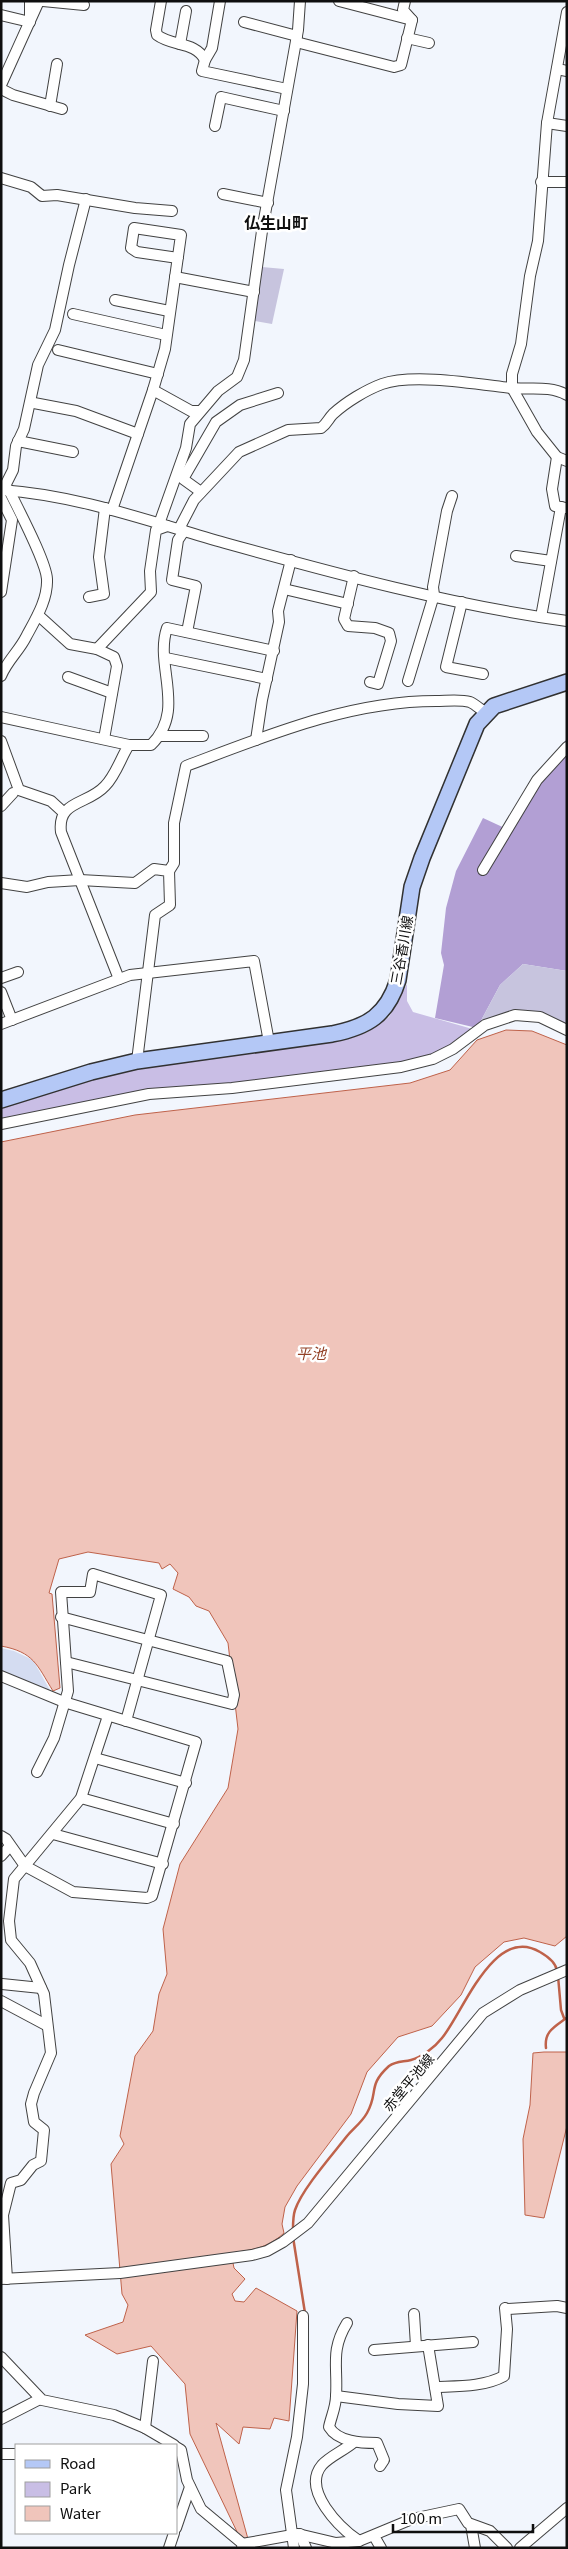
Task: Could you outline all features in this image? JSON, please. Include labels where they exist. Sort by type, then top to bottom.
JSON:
[{"type":"main road","name":"三谷香川線","points":[[1,1100],[137,1060],[349,1031],[363,1026],[385,1009],[394,994],[398,980],[410,896],[422,858],[471,736],[486,713],[494,706],[567,682]]},
{"type":"street","points":[[30,1],[30,22]]},
{"type":"street","points":[[1,85],[39,1]]},
{"type":"street","points":[[43,1],[84,5]]},
{"type":"street","points":[[161,1],[156,30],[157,35],[163,40],[201,52],[205,60]]},
{"type":"street","points":[[220,1],[212,48],[205,60],[202,71],[287,89]]},
{"type":"street","points":[[96,649],[151,592],[150,571],[156,530],[163,525],[184,454],[188,429],[200,411],[241,371],[248,343],[268,203],[296,39],[300,1]]},
{"type":"street","points":[[339,1],[412,20]]},
{"type":"street","points":[[405,1],[403,10],[412,20]]},
{"type":"street","points":[[180,44],[186,11]]},
{"type":"street","points":[[541,617],[551,561],[564,508],[555,506],[552,489],[562,459],[537,432],[512,388],[512,374],[521,344],[530,276],[541,222],[541,182],[547,124],[562,70],[567,12]]},
{"type":"street","points":[[1,15],[30,22]]},
{"type":"street","points":[[244,22],[394,67],[401,65],[412,20]]},
{"type":"street","points":[[407,38],[429,43]]},
{"type":"street","points":[[50,106],[57,64]]},
{"type":"street","points":[[1,89],[13,95],[62,110]]},
{"type":"street","points":[[215,126],[221,97],[284,111]]},
{"type":"street","points":[[547,124],[567,126]]},
{"type":"street","points":[[1,178],[31,187],[42,196],[57,195],[135,208],[172,211]]},
{"type":"street","points":[[541,182],[567,182]]},
{"type":"street","points":[[223,194],[268,203]]},
{"type":"street","points":[[1,592],[12,520],[3,492],[13,470],[18,441],[24,429],[38,365],[55,330],[86,199]]},
{"type":"street","points":[[89,597],[104,594],[99,557],[109,509],[138,434],[158,374],[166,335],[174,277],[178,258],[181,235],[134,228],[131,248],[137,252],[178,258]]},
{"type":"street","points":[[174,277],[254,292]]},
{"type":"street","points":[[115,300],[169,311]]},
{"type":"street","points":[[73,314],[166,335]]},
{"type":"street","points":[[58,350],[158,374]]},
{"type":"street","points":[[186,632],[196,586],[172,580],[178,540],[194,500],[239,452],[288,430],[321,428],[338,411],[385,383],[409,380],[512,388],[548,388],[567,395]]},
{"type":"street","points":[[153,390],[191,411],[200,411]]},
{"type":"street","points":[[201,492],[183,479],[216,422],[240,405],[278,393]]},
{"type":"street","points":[[34,403],[76,411],[138,434]]},
{"type":"street","points":[[18,441],[73,452]]},
{"type":"street","points":[[3,492],[82,501],[163,525],[354,576],[462,602],[566,620]]},
{"type":"street","points":[[2,670],[24,642],[38,615],[47,578],[27,527],[3,492]]},
{"type":"street","points":[[408,681],[434,595],[433,588],[447,510],[452,496]]},
{"type":"street","points":[[516,556],[551,561]]},
{"type":"street","points":[[256,740],[279,622],[278,611],[291,560]]},
{"type":"street","points":[[354,576],[344,619],[348,626],[375,628],[389,633],[391,641],[378,684],[370,682]]},
{"type":"street","points":[[284,589],[348,604]]},
{"type":"street","points":[[462,602],[446,667],[483,674]]},
{"type":"street","points":[[38,615],[70,644],[96,649],[114,657],[117,666],[104,739]]},
{"type":"street","points":[[1,717],[129,745],[151,745],[161,736],[170,698],[164,638],[167,628],[274,651]]},
{"type":"street","points":[[166,658],[267,679]]},
{"type":"street","points":[[68,676],[112,694]]},
{"type":"street","points":[[137,1060],[155,915],[170,905],[169,871],[174,863],[174,823],[186,766],[256,740],[367,706],[399,702],[470,702],[486,713]]},
{"type":"street","points":[[161,736],[203,736]]},
{"type":"street","points":[[1,741],[19,790],[51,801],[63,812]]},
{"type":"street","points":[[119,979],[61,832],[59,819],[63,812],[104,788],[129,745]]},
{"type":"street","points":[[482,870],[537,780],[567,747]]},
{"type":"street","points":[[1,806],[13,793]]},
{"type":"street","points":[[1,883],[27,887],[48,882],[80,880],[135,883],[154,869],[169,871]]},
{"type":"street","points":[[1,1024],[130,975],[254,961],[269,1042]]},
{"type":"street","points":[[1,978],[18,972]]},
{"type":"street","points":[[1,992],[12,1020]]},
{"type":"street","points":[[1,1124],[150,1094],[232,1088],[401,1067],[433,1060],[453,1049],[485,1025],[515,1015],[540,1017],[567,1030]]},
{"type":"street","points":[[37,1772],[54,1738],[68,1691],[61,1592],[90,1592],[93,1574],[161,1594],[126,1722]]},
{"type":"street","points":[[62,1617],[227,1661],[234,1695],[232,1704],[66,1662]]},
{"type":"street","points":[[1,1676],[64,1702],[196,1742],[163,1864],[152,1896],[147,1898],[73,1892],[25,1866],[1,1836]]},
{"type":"street","points":[[4,2279],[3,2214],[6,2183],[21,2180],[33,2165],[41,2161],[44,2130],[34,2122],[32,2104],[34,2093],[51,2053],[46,2025],[44,1994],[30,1963],[11,1940],[9,1921],[14,1879],[81,1798],[108,1716]]},
{"type":"street","points":[[95,1758],[186,1783]]},
{"type":"street","points":[[81,1798],[174,1824]]},
{"type":"street","points":[[53,1834],[163,1864]]},
{"type":"street","points":[[1,1856],[10,1846]]},
{"type":"street","name":"赤堂平池線","points":[[4,2279],[142,2271],[252,2256],[267,2251],[308,2223],[483,2013],[520,1990],[567,1970]]},
{"type":"street","points":[[2,1984],[41,1988]]},
{"type":"street","points":[[1,2000],[46,2025]]},
{"type":"street","points":[[435,2388],[481,2384],[495,2381],[504,2376],[507,2308],[557,2306],[567,2308]]},
{"type":"street","points":[[414,2314],[416,2346]]},
{"type":"street","points":[[294,2548],[286,2490],[297,2437],[303,2384],[303,2316]]},
{"type":"street","points":[[347,2323],[338,2338],[335,2351],[336,2396],[329,2427],[332,2432],[354,2442],[377,2443],[384,2460],[380,2466]]},
{"type":"street","points":[[374,2350],[473,2342]]},
{"type":"street","points":[[336,2396],[398,2404],[438,2406],[428,2345]]},
{"type":"street","points":[[1,2357],[40,2399],[114,2415],[145,2428],[172,2444]]},
{"type":"street","points":[[145,2428],[153,2361]]},
{"type":"street","points":[[1,2419],[40,2399]]},
{"type":"street","points":[[354,2442],[323,2464],[318,2472],[317,2480],[318,2491],[332,2519],[359,2541]]},
{"type":"street","points":[[178,2448],[181,2450],[190,2487],[201,2508],[244,2545],[292,2535],[336,2543],[359,2541],[374,2536],[391,2526],[412,2519],[459,2509],[471,2525],[475,2548]]},
{"type":"street","points":[[1,2454],[15,2454]]},
{"type":"street","points":[[178,2522],[190,2487]]},
{"type":"street","points":[[520,2548],[567,2508]]},
{"type":"street","points":[[471,2525],[490,2531],[507,2548]]},
{"type":"street","points":[[169,2548],[174,2534]]},
{"type":"street","points":[[292,2535],[306,2548]]},
{"type":"street","points":[[374,2536],[381,2548]]},
{"type":"shaded area","points":[[262,267],[284,269],[272,324],[255,321]]},
{"type":"shaded area","points":[[567,738],[567,971],[523,964],[500,985],[477,1028],[435,1018],[444,965],[441,953],[446,908],[456,871],[483,818],[509,830]]},
{"type":"shaded area","points":[[523,964],[567,971],[567,1025],[527,1013],[477,1028],[500,985]]},
{"type":"shaded area","points":[[1,1648],[14,1651],[33,1660],[51,1692],[1,1673]]},
{"type":"green space","points":[[407,984],[407,1001],[413,1012],[476,1030],[432,1058],[1,1121],[1,1105],[100,1074],[366,1033],[389,1017]]},
{"type":"water","name":"平池","points":[[506,1030],[532,1031],[567,1045],[567,1936],[555,1946],[524,1938],[504,1942],[475,1967],[461,1995],[432,2026],[398,2037],[367,2072],[351,2114],[297,2186],[285,2207],[282,2224],[284,2233],[266,2245],[231,2253],[234,2268],[245,2279],[232,2294],[235,2301],[244,2302],[256,2288],[297,2311],[289,2421],[274,2418],[270,2429],[243,2427],[239,2444],[216,2423],[248,2539],[240,2538],[190,2434],[185,2384],[151,2346],[117,2354],[85,2335],[123,2322],[128,2305],[122,2294],[111,2164],[124,2144],[120,2136],[135,2056],[153,2031],[159,1994],[167,1974],[163,1929],[180,1864],[228,1788],[238,1729],[228,1643],[209,1611],[196,1606],[189,1597],[173,1589],[178,1573],[170,1564],[162,1569],[159,1563],[88,1552],[59,1559],[49,1593],[52,1594],[60,1688],[53,1691],[38,1667],[28,1656],[1,1646],[1,1142],[135,1115],[410,1083],[450,1070],[477,1040]]},
{"type":"water","points":[[567,2052],[567,2126],[544,2218],[525,2215],[523,2139],[530,2105],[533,2053]]},
{"type":"waterway","points":[[293,2229],[295,2210],[304,2192],[318,2172],[365,2116],[376,2084],[382,2073],[392,2064],[415,2059],[436,2045],[450,2026],[470,1992],[494,1960],[508,1950],[523,1947],[545,1955],[553,1962],[557,1971]]},
{"type":"waterway","points":[[558,1976],[561,2010],[564,2018],[567,2019]]},
{"type":"waterway","points":[[546,2048],[548,2034],[565,2019]]},
{"type":"waterway","points":[[293,2237],[305,2313]]},
{"type":"district","name":"仏生山町","points":[[276,222]]}]
